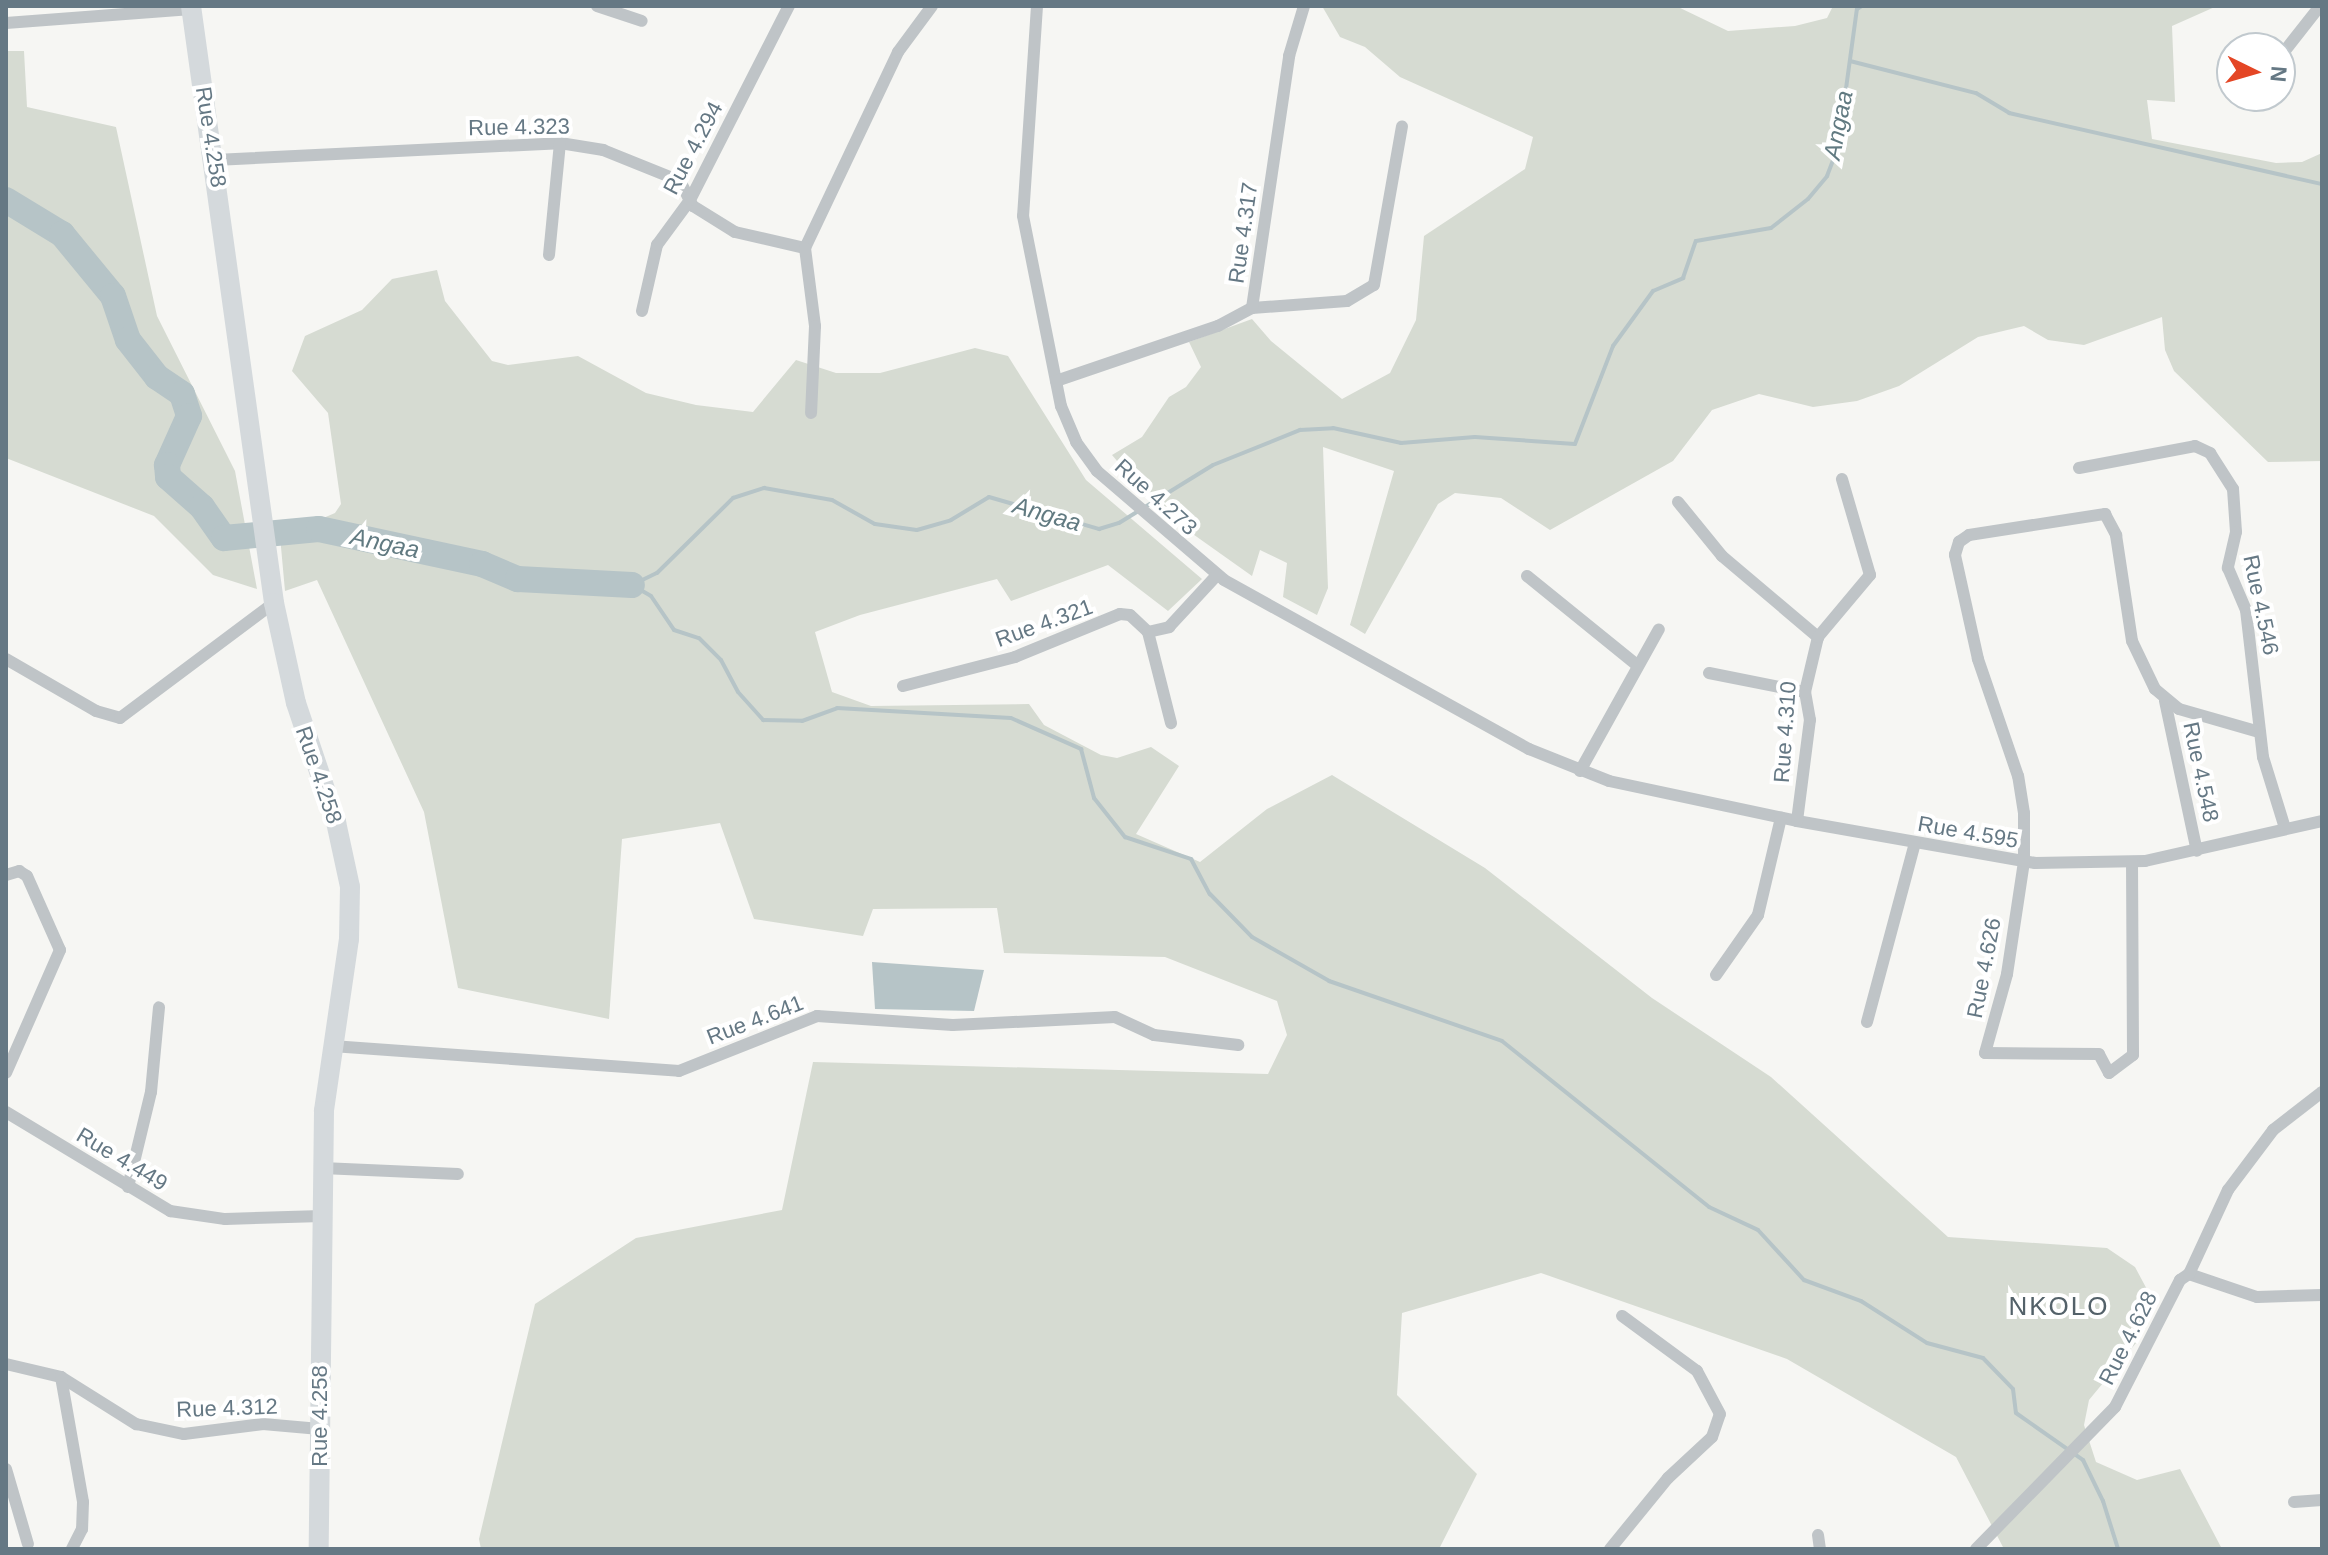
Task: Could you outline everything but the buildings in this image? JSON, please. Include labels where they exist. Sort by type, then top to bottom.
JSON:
[{"type":"highway","name":"Rue 4.258","points":[[191,7],[215,160],[274,603],[296,703],[336,822],[350,887],[349,939],[332,1046],[322,1168],[319,1549]]},
{"type":"street","points":[[597,6],[642,21]]},
{"type":"street","name":"Rue 4.294","points":[[642,311],[657,245],[690,200],[789,6]]},
{"type":"street","points":[[811,413],[815,326],[805,248],[898,52],[932,6]]},
{"type":"street","name":"Rue 4.273","points":[[1037,6],[1023,216],[1056,381],[1076,442],[1097,471],[1217,575],[1529,749],[1609,781]]},
{"type":"street","name":"Rue 4.317","points":[[1056,381],[1193,335],[1252,308],[1289,56],[1304,6]]},
{"type":"street","points":[[2296,37],[2320,6]]},
{"type":"street","points":[[6,23],[191,7]]},
{"type":"street","points":[[1252,308],[1347,301],[1367,294],[1383,257],[1402,126]]},
{"type":"street","points":[[549,255],[560,143]]},
{"type":"street","name":"Rue 4.323","points":[[215,160],[560,143],[603,150],[680,181],[690,200],[735,232],[805,248]]},
{"type":"street","name":"Rue 4.546","points":[[2079,468],[2202,447],[2233,489],[2236,532],[2228,568],[2249,625],[2259,732],[2285,828]]},
{"type":"street","name":"Rue 4.310","points":[[1797,821],[1810,720],[1805,692],[1818,637],[1870,575],[1842,479]]},
{"type":"street","points":[[1678,502],[1722,556],[1818,637]]},
{"type":"street","name":"Rue 4.548","points":[[1959,542],[1969,535],[2105,514],[2116,535],[2132,641],[2165,701],[2197,851]]},
{"type":"street","name":"Rue 4.626","points":[[1959,542],[1955,555],[1978,659],[2022,790],[2024,861],[2007,974],[1985,1053],[2099,1054],[2109,1073],[2133,1055],[2132,862]]},
{"type":"street","points":[[1171,723],[1148,632],[1178,622],[1217,575]]},
{"type":"street","points":[[1527,576],[1637,665]]},
{"type":"street","points":[[6,659],[96,711],[120,718],[274,603]]},
{"type":"street","name":"Rue 4.321","points":[[903,686],[1015,657],[1120,614],[1130,615],[1148,632]]},
{"type":"street","points":[[1580,771],[1659,629]]},
{"type":"street","points":[[1709,673],[1805,692]]},
{"type":"street","points":[[2165,701],[2259,732]]},
{"type":"street","name":"Rue 4.595","points":[[1609,781],[1781,818],[2024,861],[2132,862],[2197,851],[2322,821]]},
{"type":"street","points":[[1716,975],[1758,915],[1781,818]]},
{"type":"street","points":[[1867,1022],[1915,843]]},
{"type":"street","points":[[6,875],[19,871],[27,876],[60,950],[6,1073]]},
{"type":"street","points":[[128,1187],[151,1092],[159,1007]]},
{"type":"street","name":"Rue 4.641","points":[[332,1046],[679,1071],[817,1016],[953,1025],[1115,1017],[1154,1035],[1238,1045]]},
{"type":"street","name":"Rue 4.628","points":[[1976,1549],[2059,1459],[2115,1407],[2180,1280],[2189,1274],[2228,1190],[2273,1130],[2322,1092]]},
{"type":"street","name":"Rue 4.449","points":[[6,1112],[170,1211],[201,1217],[322,1216]]},
{"type":"street","points":[[322,1168],[458,1174]]},
{"type":"street","points":[[2189,1274],[2257,1297],[2322,1295]]},
{"type":"street","points":[[1610,1549],[1668,1478],[1712,1437],[1720,1414],[1697,1371],[1622,1316]]},
{"type":"street","name":"Rue 4.312","points":[[6,1364],[61,1377],[136,1424],[184,1434],[263,1424],[320,1429]]},
{"type":"street","points":[[61,1377],[83,1502],[82,1529],[72,1549]]},
{"type":"street","points":[[6,1469],[28,1544]]},
{"type":"street","points":[[2294,1502],[2322,1500]]},
{"type":"street","points":[[1818,1535],[1820,1549]]},
{"type":"shaded area","points":[[1322,6],[1676,6],[1728,31],[1795,26],[1827,18],[1833,6],[2217,6],[2172,26],[2175,102],[2147,100],[2152,139],[2276,163],[2302,162],[2322,153],[2322,461],[2268,462],[2174,371],[2165,350],[2162,317],[2084,345],[2048,340],[2024,326],[1978,337],[1899,386],[1857,401],[1813,407],[1759,394],[1712,410],[1673,461],[1550,530],[1501,498],[1455,493],[1438,504],[1365,634],[1350,625],[1394,471],[1323,447],[1328,588],[1317,615],[1283,597],[1287,563],[1260,550],[1252,576],[1159,510],[1112,455],[1142,437],[1169,397],[1186,387],[1201,367],[1189,342],[1252,319],[1271,341],[1342,399],[1390,373],[1416,320],[1424,236],[1525,169],[1533,137],[1400,77],[1365,47],[1340,37]]},
{"type":"shaded area","points":[[6,51],[24,51],[27,107],[116,127],[157,316],[235,471],[257,589],[213,575],[154,516],[6,458]]},
{"type":"shaded area","points":[[437,270],[445,301],[492,361],[508,365],[578,356],[646,393],[696,405],[753,412],[796,360],[836,373],[880,373],[975,348],[1008,356],[1086,480],[1202,579],[1168,611],[1108,565],[1011,601],[997,579],[860,615],[815,632],[832,692],[871,706],[1029,704],[1044,725],[1101,755],[1117,758],[1151,747],[1179,766],[1136,834],[1200,862],[1267,809],[1332,775],[1485,868],[1652,998],[1771,1077],[1948,1237],[2107,1248],[2135,1267],[2150,1295],[2141,1337],[2089,1400],[2084,1425],[2096,1462],[2137,1480],[2180,1469],[2222,1549],[2004,1549],[1956,1457],[1787,1359],[1541,1273],[1402,1313],[1397,1395],[1477,1474],[1439,1549],[481,1549],[479,1539],[535,1304],[636,1238],[782,1210],[813,1062],[1268,1074],[1287,1035],[1277,1001],[1165,957],[1004,953],[997,908],[873,909],[863,936],[754,919],[720,823],[622,839],[609,1019],[458,988],[424,812],[317,580],[285,591],[279,525],[321,519],[335,513],[341,504],[328,413],[292,371],[305,336],[362,310],[392,279]]},
{"type":"shaded area","points":[[872,962],[984,970],[974,1011],[875,1009]]},
{"type":"waterway","name":"Angaa","points":[[632,585],[657,573],[733,498],[764,488],[832,500],[875,524],[917,530],[951,520],[989,497],[1099,529],[1119,523],[1213,465],[1300,430],[1333,428],[1401,443],[1475,437],[1575,444],[1613,346],[1653,291],[1683,278],[1696,241],[1771,228],[1808,199],[1827,176],[1838,147],[1857,9],[1862,6]]},
{"type":"waterway","name":"Angaa","points":[[1906,6],[1927,6]]},
{"type":"waterway","points":[[1850,61],[1976,93],[2009,113],[2322,184]]},
{"type":"waterway","name":"Angaa","points":[[6,200],[62,234],[113,296],[128,340],[157,377],[182,394],[189,416],[167,465],[168,477],[202,507],[224,538],[319,529],[482,564],[518,579],[632,585]]},
{"type":"waterway","points":[[632,585],[651,596],[674,630],[699,638],[721,660],[738,692],[763,720],[802,721],[837,708],[1011,718],[1081,749],[1094,798],[1125,837],[1191,859],[1210,894],[1252,937],[1329,981],[1502,1041],[1709,1207],[1758,1230],[1804,1280],[1861,1301],[1927,1343],[1983,1358],[2013,1389],[2016,1413],[2083,1460],[2103,1501],[2118,1549]]},
{"type":"district","name":"NKOLO","points":[[2059,1307]]}]
